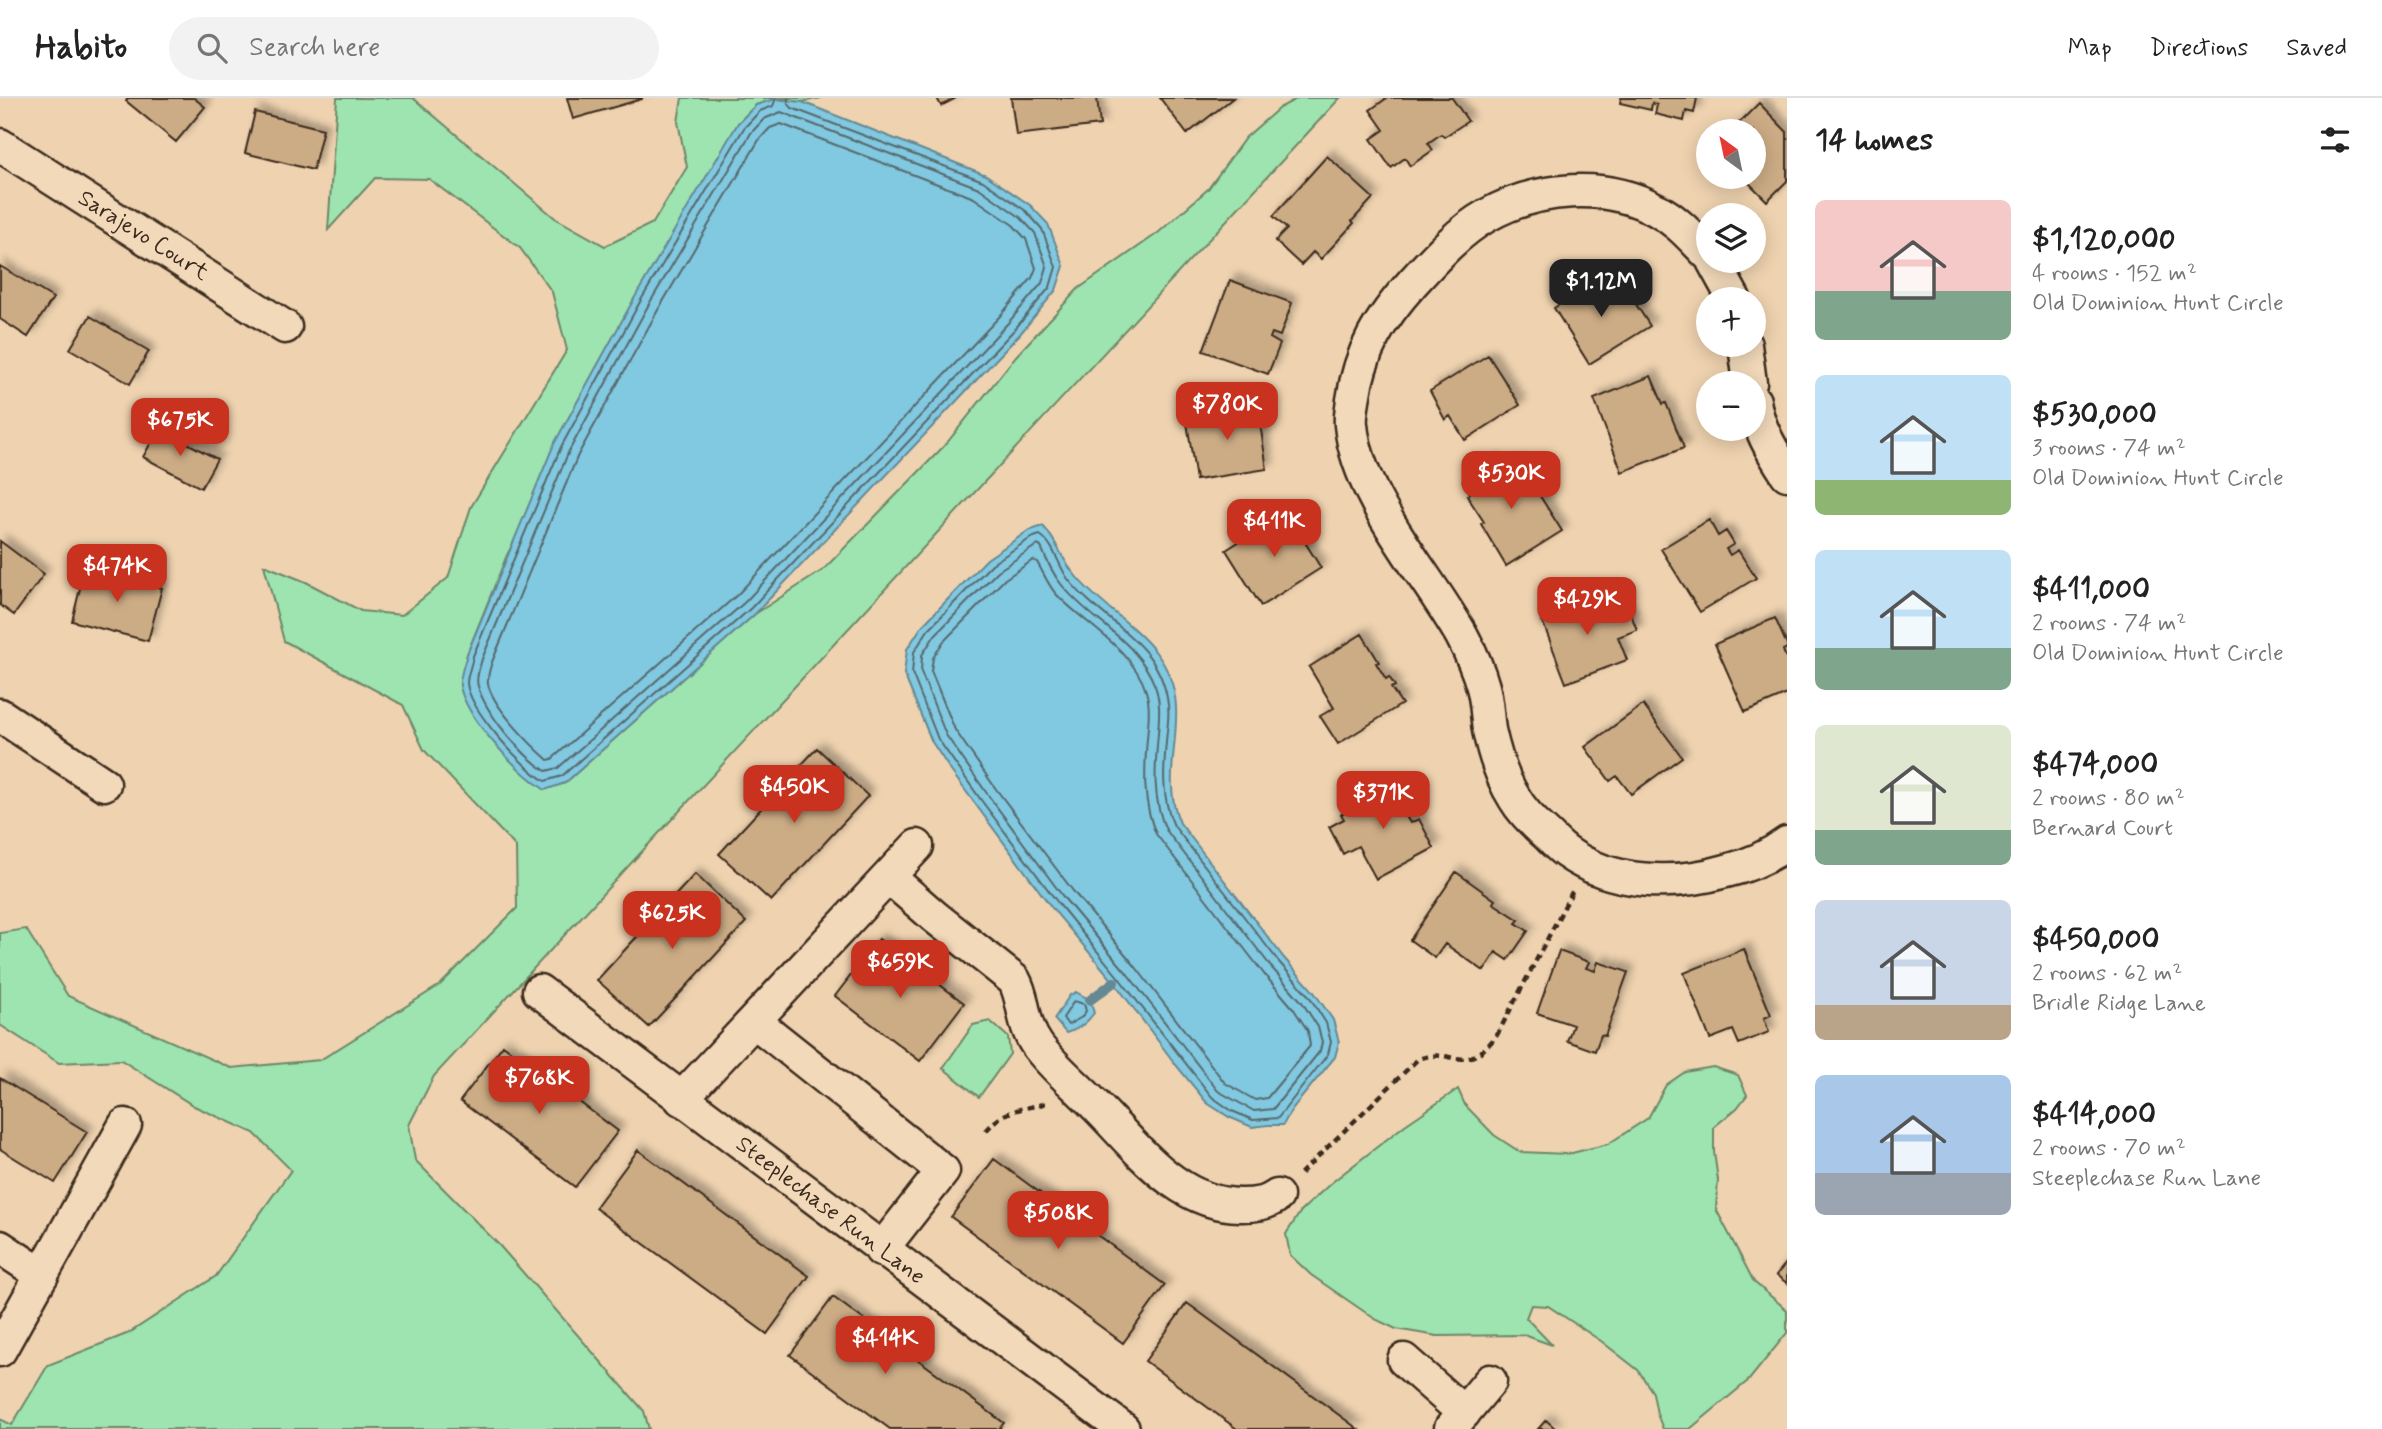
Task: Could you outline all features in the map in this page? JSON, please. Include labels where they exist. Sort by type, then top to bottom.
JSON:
[{"type":"street","name":"Sarajevo Court","points":[[0,145],[285,327]]},
{"type":"street","points":[[1696,242],[1681,226],[1657,210],[1625,196],[1589,190],[1533,195],[1485,216],[1444,248],[1390,308],[1367,344],[1356,382],[1350,422],[1358,462],[1379,505],[1475,661],[1484,690],[1490,732],[1499,764],[1515,799],[1535,823],[1565,852],[1586,864],[1619,876],[1662,881],[1699,879],[1742,867],[1786,847]]},
{"type":"street","points":[[1766,438],[1787,474]]},
{"type":"street","points":[[0,715],[104,784]]},
{"type":"street","points":[[681,1099],[917,846]]},
{"type":"street","points":[[889,877],[1014,980],[1018,986],[1022,1014],[1035,1043],[1162,1174],[1194,1195],[1230,1205],[1254,1205],[1271,1201],[1277,1196]]},
{"type":"street","name":"Steeplechase Run Lane","points":[[539,991],[1123,1429]]},
{"type":"street","points":[[754,1021],[943,1171],[881,1250]]},
{"type":"street","points":[[0,1350],[125,1125]]},
{"type":"street","points":[[0,1247],[42,1275]]},
{"type":"street","points":[[1404,1360],[1457,1421],[1490,1381]]},
{"type":"path","points":[[1277,1196],[1417,1060],[1433,1056],[1467,1059],[1479,1055],[1489,1045],[1497,1035],[1586,864]]},
{"type":"path","points":[[986,1131],[1007,1112],[1056,1101],[1082,1091]]},
{"type":"green space","points":[[337,98],[413,98],[555,218],[605,246],[653,223],[687,167],[678,122],[682,98],[821,98],[802,102],[775,99],[756,105],[738,123],[507,555],[467,654],[460,685],[545,789],[565,783],[755,614],[823,570],[946,444],[1016,356],[1078,289],[1158,233],[1208,189],[1245,138],[1279,108],[1298,98],[1340,98],[434,1076],[409,1125],[415,1160],[499,1245],[644,1411],[649,1429],[0,1429],[0,1419],[12,1425],[48,1365],[129,1333],[216,1276],[291,1170],[254,1133],[194,1106],[121,1060],[59,1063],[0,1025],[0,933],[26,929],[68,996],[231,1068],[320,1060],[440,985],[517,908],[516,847],[424,750],[403,705],[284,641],[264,565],[306,582],[361,611],[402,615],[448,578],[471,507],[567,350],[552,292],[520,248],[429,179],[375,178],[328,230]]},
{"type":"green space","points":[[990,1021],[1008,1037],[1010,1054],[979,1097],[943,1068],[973,1025]]},
{"type":"green space","points":[[1713,1067],[1738,1075],[1747,1095],[1737,1108],[1714,1127],[1718,1180],[1716,1209],[1754,1282],[1787,1310],[1787,1333],[1749,1380],[1690,1429],[1663,1429],[1653,1393],[1638,1370],[1601,1341],[1548,1306],[1531,1305],[1526,1318],[1552,1345],[1524,1335],[1437,1336],[1396,1329],[1375,1319],[1311,1275],[1290,1255],[1286,1234],[1301,1211],[1331,1183],[1405,1125],[1458,1089],[1465,1105],[1494,1135],[1520,1152],[1568,1154],[1608,1144],[1648,1118],[1666,1085],[1685,1072]]},
{"type":"water","points":[[775,99],[802,102],[986,175],[1030,205],[1048,224],[1064,266],[1056,290],[1020,334],[755,614],[565,783],[545,790],[507,757],[472,714],[460,686],[467,654],[554,444],[635,297],[738,123],[756,105]]},
{"type":"water","points":[[1043,526],[1066,563],[1089,591],[1138,632],[1164,664],[1172,684],[1176,707],[1172,794],[1180,823],[1284,958],[1314,992],[1333,1020],[1339,1042],[1335,1057],[1292,1109],[1283,1125],[1252,1127],[1207,1103],[1114,982],[1052,908],[951,771],[932,742],[904,674],[907,649],[922,626],[987,559],[1028,531]]},
{"type":"water","points":[[1076,992],[1090,1000],[1094,1013],[1082,1026],[1066,1033],[1054,1019],[1070,995]]},
{"type":"building","points":[[128,98],[194,98],[205,107],[176,142],[126,101]]},
{"type":"building","points":[[567,98],[642,98],[642,99],[573,119]]},
{"type":"building","points":[[937,98],[956,98],[941,106]]},
{"type":"building","points":[[1011,98],[1097,98],[1100,125],[1016,135]]},
{"type":"building","points":[[1160,98],[1233,98],[1187,134]]},
{"type":"building","points":[[1387,98],[1452,98],[1468,121],[1444,137],[1441,134],[1428,143],[1433,150],[1410,166],[1405,158],[1391,168],[1371,139],[1384,130],[1370,110]]},
{"type":"building","points":[[1621,98],[1697,98],[1694,113],[1686,111],[1684,121],[1655,114],[1657,105],[1652,103],[1651,110],[1620,103]]},
{"type":"building","points":[[1759,103],[1787,132],[1787,181],[1767,201],[1755,189],[1766,189],[1766,119],[1743,119]]},
{"type":"building","points":[[255,112],[323,129],[313,170],[245,153]]},
{"type":"building","points":[[1327,156],[1373,198],[1321,259],[1313,252],[1301,265],[1275,241],[1287,229],[1273,216]]},
{"type":"building","points":[[0,266],[53,298],[28,337],[0,319]]},
{"type":"building","points":[[1607,275],[1619,294],[1626,289],[1650,326],[1589,364],[1554,308]]},
{"type":"building","points":[[1230,280],[1292,303],[1280,336],[1272,333],[1270,338],[1280,344],[1268,374],[1203,351]]},
{"type":"building","points":[[90,316],[149,351],[130,384],[70,349]]},
{"type":"building","points":[[1488,355],[1520,405],[1465,440],[1450,416],[1445,420],[1430,391]]},
{"type":"building","points":[[1651,376],[1663,404],[1666,403],[1684,448],[1622,472],[1594,399]]},
{"type":"building","points":[[1257,404],[1267,469],[1196,480],[1186,416]]},
{"type":"building","points":[[159,428],[217,459],[201,488],[143,457]]},
{"type":"building","points":[[1493,462],[1501,474],[1519,463],[1562,531],[1506,566],[1481,524],[1484,522],[1467,496],[1470,493],[1463,481]]},
{"type":"building","points":[[1286,512],[1321,568],[1261,606],[1226,550]]},
{"type":"building","points":[[1709,520],[1718,536],[1726,531],[1734,544],[1726,549],[1730,555],[1738,550],[1756,578],[1700,612],[1661,549]]},
{"type":"building","points":[[0,541],[44,574],[14,615],[0,605]]},
{"type":"building","points":[[85,568],[162,588],[148,641],[72,621]]},
{"type":"building","points":[[1601,592],[1611,619],[1630,612],[1637,630],[1618,637],[1627,660],[1566,683],[1540,615]]},
{"type":"building","points":[[1775,618],[1787,645],[1783,650],[1785,656],[1787,655],[1787,694],[1745,712],[1715,644]]},
{"type":"building","points":[[1362,634],[1386,679],[1389,677],[1395,686],[1391,688],[1402,704],[1338,744],[1320,716],[1334,708],[1309,667]]},
{"type":"building","points":[[1643,705],[1682,757],[1631,794],[1617,776],[1610,781],[1585,747]]},
{"type":"building","points":[[817,748],[868,796],[771,901],[719,854]]},
{"type":"building","points":[[1401,781],[1417,810],[1408,814],[1407,818],[1410,823],[1419,819],[1434,848],[1376,879],[1358,846],[1343,854],[1329,827],[1344,819],[1341,814]]},
{"type":"building","points":[[1456,872],[1495,900],[1493,903],[1519,920],[1516,923],[1528,931],[1508,960],[1496,952],[1484,971],[1445,944],[1435,958],[1410,940]]},
{"type":"building","points":[[695,874],[746,922],[649,1027],[597,980]]},
{"type":"building","points":[[879,939],[964,1003],[920,1061],[835,996]]},
{"type":"building","points":[[1744,949],[1771,1015],[1764,1018],[1769,1032],[1739,1044],[1733,1030],[1710,1039],[1684,973]]},
{"type":"building","points":[[1559,951],[1589,962],[1586,968],[1595,971],[1598,962],[1628,972],[1605,1036],[1601,1035],[1595,1051],[1567,1041],[1573,1025],[1537,1013]]},
{"type":"building","points":[[503,1045],[618,1131],[575,1187],[460,1101]]},
{"type":"building","points":[[0,1078],[87,1132],[55,1183],[0,1149]]},
{"type":"building","points":[[638,1150],[809,1276],[767,1334],[595,1208]]},
{"type":"building","points":[[994,1159],[1165,1285],[1123,1343],[951,1217]]},
{"type":"building","points":[[1787,1262],[1787,1283],[1776,1275]]},
{"type":"building","points":[[833,1297],[1004,1423],[999,1429],[890,1429],[790,1355]]},
{"type":"building","points":[[1187,1303],[1358,1429],[1237,1429],[1145,1361]]},
{"type":"building","points":[[1546,1420],[1556,1429],[1538,1429]]},
{"type":"waterway","points":[[1090,1000],[1114,982]]}]
